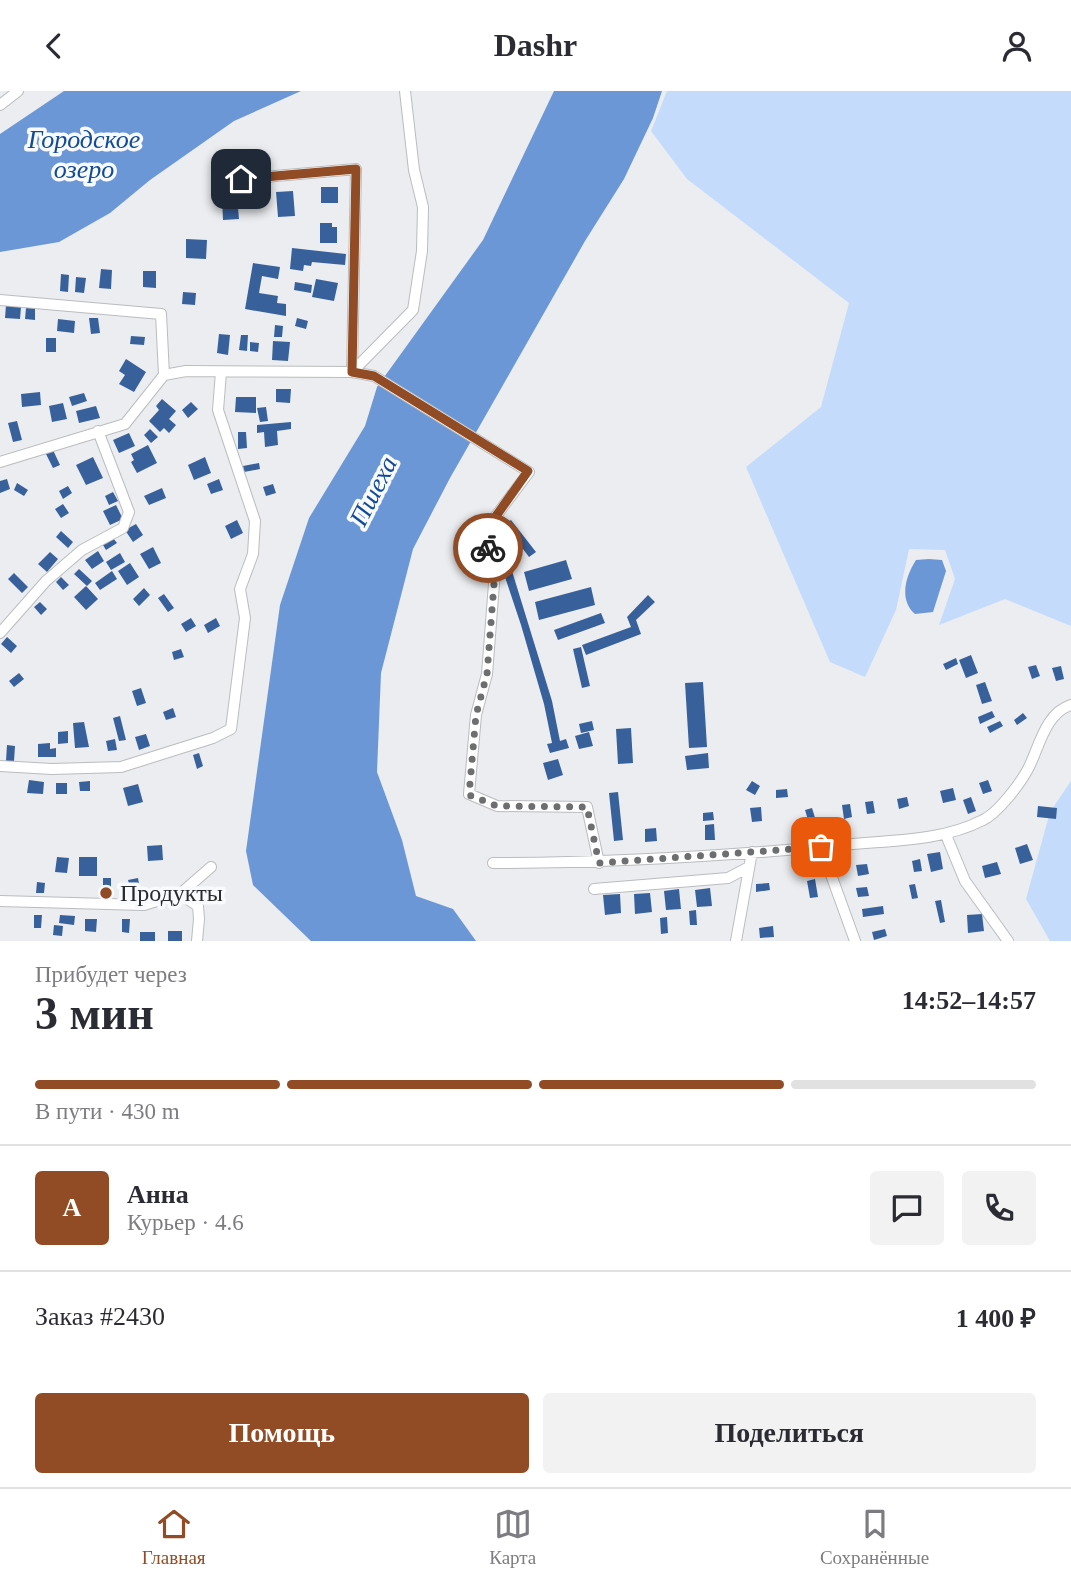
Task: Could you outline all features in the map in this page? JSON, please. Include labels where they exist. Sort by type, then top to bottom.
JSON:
[{"type":"street","points":[[0,105],[18,91]]},
{"type":"street","points":[[352,372],[413,310],[422,251],[423,208],[414,170],[405,91]]},
{"type":"street","points":[[241,179],[356,169],[352,372]]},
{"type":"street","points":[[0,300],[161,314],[164,375]]},
{"type":"street","points":[[0,461],[125,424],[164,375],[186,371],[352,372],[374,376],[528,471],[484,533],[495,571],[487,674],[476,715],[469,795],[497,806],[587,807],[599,863]]},
{"type":"street","points":[[0,766],[52,769],[121,767],[213,738],[231,729],[245,618],[240,589],[253,555],[255,521],[218,410],[221,373]]},
{"type":"street","points":[[0,633],[46,581],[82,550],[123,528],[129,512],[98,431]]},
{"type":"street","points":[[493,863],[599,863],[946,835],[986,819],[1012,792],[1027,771],[1046,728],[1062,708],[1071,705]]},
{"type":"street","points":[[946,835],[965,881],[1008,941]]},
{"type":"street","points":[[821,847],[855,941]]},
{"type":"street","points":[[736,941],[752,852]]},
{"type":"street","points":[[0,901],[144,905],[180,894],[211,867]]},
{"type":"street","points":[[594,889],[728,879],[749,867]]},
{"type":"street","points":[[180,894],[198,906],[200,919],[197,941]]},
{"type":"shaded area","points":[[667,91],[1071,91],[1071,626],[1005,599],[939,625],[955,579],[945,550],[909,549],[896,610],[865,677],[830,662],[746,467],[821,407],[849,303],[687,179],[651,131]]},
{"type":"shaded area","points":[[1071,781],[1071,941],[1050,941],[1026,899],[1050,812]]},
{"type":"water","name":"Городское озеро","points":[[64,91],[301,91],[234,121],[150,180],[110,213],[59,242],[0,252],[0,134]]},
{"type":"water","name":"Пшеха","points":[[554,91],[662,91],[653,118],[624,179],[585,241],[450,478],[413,549],[381,673],[377,772],[402,840],[416,896],[453,909],[476,941],[311,941],[253,885],[246,851],[280,605],[309,518],[365,426],[377,387],[483,240]]},
{"type":"water","points":[[916,560],[942,560],[946,571],[933,612],[915,614],[907,602],[905,588]]},
{"type":"building","points":[[231,158],[233,174],[214,176],[212,160]]},
{"type":"building","points":[[266,186],[268,200],[258,201],[256,187]]},
{"type":"building","points":[[321,187],[338,187],[338,203],[321,203]]},
{"type":"building","points":[[293,191],[295,216],[278,217],[276,192]]},
{"type":"building","points":[[237,197],[239,219],[223,220],[222,198]]},
{"type":"building","points":[[320,223],[332,223],[332,227],[337,227],[337,243],[320,243]]},
{"type":"building","points":[[186,239],[207,240],[206,259],[186,258]]},
{"type":"building","points":[[292,248],[346,254],[345,265],[312,262],[311,266],[304,265],[303,271],[290,269]]},
{"type":"building","points":[[253,263],[280,267],[278,279],[262,276],[259,293],[278,296],[277,303],[286,304],[286,316],[245,309]]},
{"type":"building","points":[[101,269],[112,270],[111,289],[99,288]]},
{"type":"building","points":[[143,271],[156,271],[156,288],[143,287]]},
{"type":"building","points":[[61,274],[69,275],[68,292],[60,291]]},
{"type":"building","points":[[76,277],[86,278],[84,293],[75,292]]},
{"type":"building","points":[[316,279],[338,283],[334,301],[312,297]]},
{"type":"building","points":[[295,282],[312,285],[311,293],[294,290]]},
{"type":"building","points":[[183,292],[196,293],[195,305],[182,304]]},
{"type":"building","points":[[6,305],[21,307],[20,319],[5,318]]},
{"type":"building","points":[[26,308],[35,308],[35,320],[25,319]]},
{"type":"building","points":[[89,318],[98,318],[100,333],[91,334]]},
{"type":"building","points":[[297,318],[308,321],[306,329],[295,326]]},
{"type":"building","points":[[58,319],[75,321],[74,333],[57,331]]},
{"type":"building","points":[[275,325],[283,326],[282,337],[274,337]]},
{"type":"building","points":[[219,334],[230,335],[228,355],[217,353]]},
{"type":"building","points":[[241,335],[248,335],[247,351],[239,350]]},
{"type":"building","points":[[131,336],[145,337],[144,345],[130,344]]},
{"type":"building","points":[[46,338],[56,338],[56,352],[46,352]]},
{"type":"building","points":[[273,341],[290,342],[288,361],[272,360]]},
{"type":"building","points":[[250,342],[259,343],[258,352],[250,351]]},
{"type":"building","points":[[126,359],[146,372],[134,392],[119,384],[125,375],[119,371]]},
{"type":"building","points":[[276,389],[291,389],[290,403],[276,402]]},
{"type":"building","points":[[40,392],[41,405],[22,407],[21,394]]},
{"type":"building","points":[[84,393],[87,401],[72,406],[69,397]]},
{"type":"building","points":[[236,397],[256,397],[256,413],[235,412]]},
{"type":"building","points":[[162,399],[176,411],[169,419],[176,425],[169,433],[164,428],[160,432],[149,421],[159,410],[156,406]]},
{"type":"building","points":[[191,402],[198,409],[188,418],[182,410]]},
{"type":"building","points":[[63,403],[67,419],[52,422],[49,406]]},
{"type":"building","points":[[96,406],[100,418],[79,423],[76,411]]},
{"type":"building","points":[[266,407],[268,421],[260,422],[257,408]]},
{"type":"building","points":[[17,421],[22,440],[13,442],[8,423]]},
{"type":"building","points":[[291,422],[291,429],[277,431],[278,445],[265,447],[264,432],[257,433],[257,425]]},
{"type":"building","points":[[150,429],[158,437],[151,443],[144,435]]},
{"type":"building","points":[[238,432],[246,432],[247,448],[238,449]]},
{"type":"building","points":[[129,433],[135,446],[119,453],[113,440]]},
{"type":"building","points":[[148,445],[157,463],[137,473],[131,462],[134,460],[131,454]]},
{"type":"building","points":[[53,450],[60,465],[53,468],[46,454]]},
{"type":"building","points":[[93,457],[103,478],[86,485],[76,465]]},
{"type":"building","points":[[205,457],[211,473],[194,480],[188,465]]},
{"type":"building","points":[[259,463],[260,469],[244,472],[243,466]]},
{"type":"building","points":[[7,479],[10,489],[0,493],[0,481]]},
{"type":"building","points":[[219,479],[223,490],[211,494],[207,484]]},
{"type":"building","points":[[17,483],[28,490],[24,496],[14,490]]},
{"type":"building","points":[[273,484],[276,493],[266,496],[263,487]]},
{"type":"building","points":[[68,486],[72,493],[63,499],[59,491]]},
{"type":"building","points":[[162,488],[166,498],[149,505],[144,496]]},
{"type":"building","points":[[113,492],[118,501],[109,505],[105,496]]},
{"type":"building","points":[[63,504],[69,513],[61,518],[55,509]]},
{"type":"building","points":[[116,505],[123,519],[110,525],[103,511]]},
{"type":"building","points":[[237,520],[243,533],[231,539],[225,526]]},
{"type":"building","points":[[511,520],[536,552],[529,557],[505,525]]},
{"type":"building","points":[[136,524],[143,535],[133,542],[125,530]]},
{"type":"building","points":[[61,531],[73,542],[68,548],[56,537]]},
{"type":"building","points":[[500,532],[552,701],[560,741],[566,739],[569,748],[550,753],[547,744],[552,743],[544,704],[491,535]]},
{"type":"building","points":[[113,538],[117,543],[106,550],[103,545]]},
{"type":"building","points":[[153,547],[161,563],[149,569],[140,554]]},
{"type":"building","points":[[98,551],[104,561],[92,569],[85,560]]},
{"type":"building","points":[[50,552],[58,559],[47,572],[38,564]]},
{"type":"building","points":[[120,553],[125,562],[111,570],[106,562]]},
{"type":"building","points":[[566,560],[572,579],[529,591],[524,572]]},
{"type":"building","points":[[130,563],[139,577],[127,585],[118,571]]},
{"type":"building","points":[[79,569],[92,581],[87,586],[74,574]]},
{"type":"building","points":[[112,571],[117,579],[100,590],[95,583]]},
{"type":"building","points":[[14,573],[28,587],[22,593],[8,579]]},
{"type":"building","points":[[61,577],[69,585],[63,590],[56,582]]},
{"type":"building","points":[[86,586],[98,599],[86,610],[74,597]]},
{"type":"building","points":[[591,587],[595,605],[539,620],[535,602]]},
{"type":"building","points":[[144,588],[150,595],[139,606],[133,599]]},
{"type":"building","points":[[164,594],[174,608],[168,612],[158,598]]},
{"type":"building","points":[[648,595],[655,602],[636,620],[641,634],[586,655],[582,645],[631,627],[627,617]]},
{"type":"building","points":[[40,602],[47,609],[41,615],[34,607]]},
{"type":"building","points":[[601,613],[605,623],[558,640],[554,630]]},
{"type":"building","points":[[191,618],[196,626],[186,632],[181,624]]},
{"type":"building","points":[[216,618],[220,626],[208,633],[204,625]]},
{"type":"building","points":[[7,637],[17,646],[11,653],[1,644]]},
{"type":"building","points":[[581,647],[590,686],[582,688],[573,649]]},
{"type":"building","points":[[181,649],[184,657],[174,660],[172,652]]},
{"type":"building","points":[[971,655],[978,673],[966,678],[959,660]]},
{"type":"building","points":[[956,658],[958,664],[946,670],[943,664]]},
{"type":"building","points":[[1036,665],[1040,676],[1032,679],[1028,667]]},
{"type":"building","points":[[1061,666],[1064,679],[1056,681],[1052,668]]},
{"type":"building","points":[[19,673],[24,679],[14,687],[9,681]]},
{"type":"building","points":[[703,682],[707,747],[689,748],[685,683]]},
{"type":"building","points":[[985,682],[992,701],[982,704],[976,685]]},
{"type":"building","points":[[141,688],[146,703],[137,706],[132,691]]},
{"type":"building","points":[[173,708],[176,717],[166,720],[163,712]]},
{"type":"building","points":[[992,711],[995,717],[980,724],[978,717]]},
{"type":"building","points":[[1023,713],[1027,718],[1017,725],[1014,720]]},
{"type":"building","points":[[120,716],[126,740],[119,741],[113,718]]},
{"type":"building","points":[[592,721],[594,730],[581,733],[579,724]]},
{"type":"building","points":[[1000,721],[1003,726],[990,733],[987,727]]},
{"type":"building","points":[[84,722],[89,747],[75,748],[73,723]]},
{"type":"building","points":[[631,728],[633,763],[618,764],[616,729]]},
{"type":"building","points":[[68,731],[68,743],[58,744],[58,732]]},
{"type":"building","points":[[589,732],[593,746],[579,749],[575,736]]},
{"type":"building","points":[[146,734],[150,746],[139,750],[135,737]]},
{"type":"building","points":[[115,739],[117,750],[108,751],[106,741]]},
{"type":"building","points":[[50,743],[50,749],[56,748],[56,757],[38,757],[38,744]]},
{"type":"building","points":[[7,745],[15,746],[14,761],[6,761]]},
{"type":"building","points":[[199,753],[203,766],[197,769],[193,755]]},
{"type":"building","points":[[708,753],[709,768],[687,770],[685,756]]},
{"type":"building","points":[[558,759],[563,775],[548,780],[543,763]]},
{"type":"building","points":[[29,780],[44,782],[43,794],[27,793]]},
{"type":"building","points":[[988,780],[992,791],[983,794],[979,783]]},
{"type":"building","points":[[90,781],[90,791],[80,791],[79,782]]},
{"type":"building","points":[[752,781],[760,786],[755,795],[746,790]]},
{"type":"building","points":[[56,783],[67,783],[67,794],[56,794]]},
{"type":"building","points":[[138,784],[143,802],[128,806],[123,788]]},
{"type":"building","points":[[953,788],[956,800],[943,803],[940,791]]},
{"type":"building","points":[[787,789],[788,797],[776,798],[776,790]]},
{"type":"building","points":[[618,792],[623,840],[614,841],[609,793]]},
{"type":"building","points":[[907,797],[909,806],[899,809],[897,799]]},
{"type":"building","points":[[971,797],[976,811],[968,814],[963,800]]},
{"type":"building","points":[[873,801],[875,813],[867,814],[865,802]]},
{"type":"building","points":[[850,804],[852,817],[844,819],[842,805]]},
{"type":"building","points":[[1038,806],[1057,808],[1056,819],[1037,817]]},
{"type":"building","points":[[761,807],[762,821],[752,822],[750,808]]},
{"type":"building","points":[[812,808],[816,821],[809,823],[805,810]]},
{"type":"building","points":[[713,812],[714,820],[703,821],[703,813]]},
{"type":"building","points":[[714,824],[715,840],[705,840],[705,825]]},
{"type":"building","points":[[656,828],[657,841],[645,842],[645,829]]},
{"type":"building","points":[[1027,844],[1033,860],[1020,864],[1015,848]]},
{"type":"building","points":[[162,845],[163,860],[148,861],[147,846]]},
{"type":"building","points":[[940,852],[943,869],[931,872],[927,854]]},
{"type":"building","points":[[57,857],[69,858],[67,873],[55,872]]},
{"type":"building","points":[[79,857],[97,857],[97,876],[79,876]]},
{"type":"building","points":[[816,859],[818,873],[807,874],[805,861]]},
{"type":"building","points":[[920,859],[922,871],[914,872],[912,861]]},
{"type":"building","points":[[997,862],[1001,874],[985,878],[982,866]]},
{"type":"building","points":[[867,864],[869,874],[858,876],[856,865]]},
{"type":"building","points":[[103,878],[111,878],[111,894],[103,894]]},
{"type":"building","points":[[138,878],[140,890],[131,892],[128,880]]},
{"type":"building","points":[[815,879],[818,897],[810,898],[807,881]]},
{"type":"building","points":[[37,882],[45,883],[44,893],[36,893]]},
{"type":"building","points":[[769,883],[770,890],[756,892],[756,884]]},
{"type":"building","points":[[915,884],[918,898],[912,899],[909,885]]},
{"type":"building","points":[[867,887],[869,896],[858,897],[856,888]]},
{"type":"building","points":[[710,888],[712,906],[697,907],[695,890]]},
{"type":"building","points":[[679,889],[681,909],[666,910],[664,891]]},
{"type":"building","points":[[650,893],[652,912],[635,914],[634,894]]},
{"type":"building","points":[[620,894],[621,913],[605,915],[603,895]]},
{"type":"building","points":[[941,900],[945,922],[940,923],[935,901]]},
{"type":"building","points":[[883,906],[884,914],[863,917],[862,909]]},
{"type":"building","points":[[696,910],[697,925],[690,925],[689,911]]},
{"type":"building","points":[[982,914],[984,931],[968,933],[967,915]]},
{"type":"building","points":[[34,915],[42,915],[41,928],[34,928]]},
{"type":"building","points":[[60,915],[75,916],[74,925],[59,923]]},
{"type":"building","points":[[667,917],[668,933],[661,934],[660,918]]},
{"type":"building","points":[[85,919],[97,919],[96,932],[85,931]]},
{"type":"building","points":[[122,919],[130,919],[129,933],[122,932]]},
{"type":"building","points":[[54,925],[63,926],[62,936],[53,935]]},
{"type":"building","points":[[773,926],[774,937],[760,938],[759,928]]},
{"type":"building","points":[[885,929],[887,936],[874,940],[872,932]]},
{"type":"building","points":[[168,931],[182,931],[182,941],[168,941]]},
{"type":"building","points":[[140,932],[155,932],[155,941],[140,941]]},
{"type":"way so far","points":[[488,548],[495,571],[487,674],[476,715],[469,795],[497,806],[587,807],[599,863],[821,847]]},
{"type":"place","name":"Продукты","points":[[106,893]]},
{"type":"route","points":[[241,179],[356,169],[352,372],[374,376],[528,471],[484,533],[488,548]]}]
